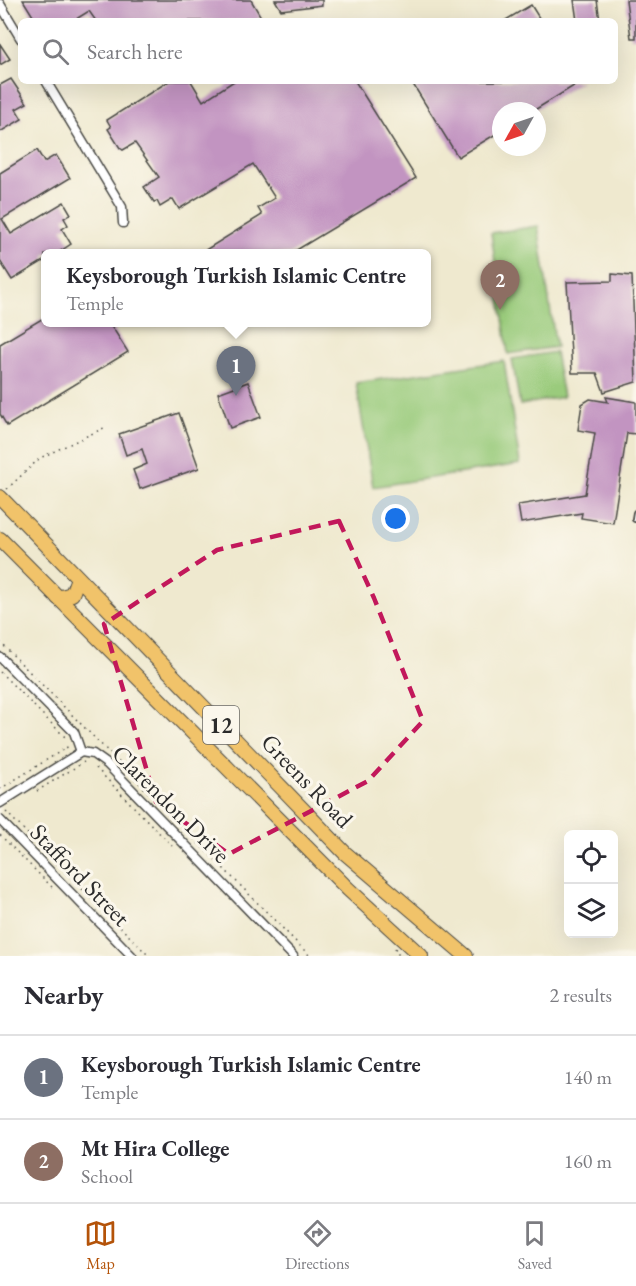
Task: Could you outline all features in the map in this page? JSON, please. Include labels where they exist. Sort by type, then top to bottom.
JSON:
[{"type":"main road","name":"Greens Road","points":[[3,493],[78,578],[304,812],[386,890],[466,956]]},
{"type":"main road","name":"Greens Road","points":[[0,539],[370,910],[421,956]]},
{"type":"main road","points":[[58,598],[72,594],[78,578]]},
{"type":"main road","points":[[370,910],[386,890]]},
{"type":"street","points":[[0,4],[18,34]]},
{"type":"street","points":[[48,84],[122,207],[123,224]]},
{"type":"street","name":"Clarendon Drive","points":[[2,662],[74,732],[81,752],[93,754],[107,764],[293,956]]},
{"type":"street","points":[[0,803],[81,752]]},
{"type":"street","name":"Stafford Street","points":[[0,820],[132,956]]},
{"type":"lane","points":[[635,519],[636,513]]},
{"type":"path","points":[[3,493],[40,458],[106,427]]},
{"type":"path","points":[[0,642],[310,956]]},
{"type":"path","points":[[0,672],[72,744],[0,789]]},
{"type":"path","points":[[0,680],[5,677]]},
{"type":"path","points":[[33,794],[88,760],[81,752]]},
{"type":"path","points":[[96,769],[172,845]]},
{"type":"path","points":[[0,814],[5,811],[149,956]]},
{"type":"highlighted area","points":[[339,521],[374,598],[423,721],[368,781],[229,854],[156,802],[104,624],[217,550]]},
{"type":"green space","points":[[538,226],[556,347],[508,354],[491,233]]},
{"type":"green space","points":[[555,352],[563,397],[520,405],[512,359]]},
{"type":"green space","points":[[504,361],[520,464],[373,487],[356,383]]},
{"type":"building","points":[[23,0],[251,0],[261,17],[94,18],[89,11],[78,18],[34,18]]},
{"type":"building","points":[[275,0],[322,0],[322,5],[281,10]]},
{"type":"building","points":[[574,0],[597,0],[600,18],[577,18]]},
{"type":"building","points":[[626,0],[636,0],[636,38],[631,38]]},
{"type":"building","points":[[531,5],[539,18],[509,18]]},
{"type":"building","points":[[0,44],[10,59],[0,65]]},
{"type":"building","points":[[11,79],[27,103],[16,109],[22,119],[0,132],[0,85]]},
{"type":"building","points":[[164,84],[193,84],[203,101],[229,84],[357,84],[416,178],[298,249],[207,249],[262,215],[258,208],[275,198],[253,164],[179,209],[173,199],[160,207],[144,187],[159,177],[135,143],[123,150],[120,148],[108,129],[111,127],[107,120]]},
{"type":"building","points":[[413,84],[577,84],[546,103],[492,102],[492,136],[458,157]]},
{"type":"building","points":[[37,150],[44,162],[56,155],[70,178],[2,219],[11,234],[64,202],[71,214],[64,218],[68,225],[62,229],[71,244],[64,249],[41,249],[41,262],[12,280],[0,261],[0,173]]},
{"type":"building","points":[[612,274],[632,276],[636,382],[604,392],[597,373],[572,373],[567,282],[612,281]]},
{"type":"building","points":[[41,319],[41,327],[112,327],[128,352],[7,426],[0,414],[0,344]]},
{"type":"building","points":[[248,382],[261,417],[230,428],[218,393]]},
{"type":"building","points":[[606,397],[636,402],[636,434],[627,433],[613,523],[581,518],[582,513],[521,523],[518,505],[585,494],[595,433],[578,430],[582,404],[590,399],[608,402]]},
{"type":"building","points":[[179,413],[199,468],[140,489],[133,470],[147,464],[142,449],[126,455],[119,434]]},
{"type":"place","name":"Mt Hira College","points":[[500,310]]},
{"type":"place","name":"Keysborough Turkish Islamic Centre","points":[[236,396]]}]
